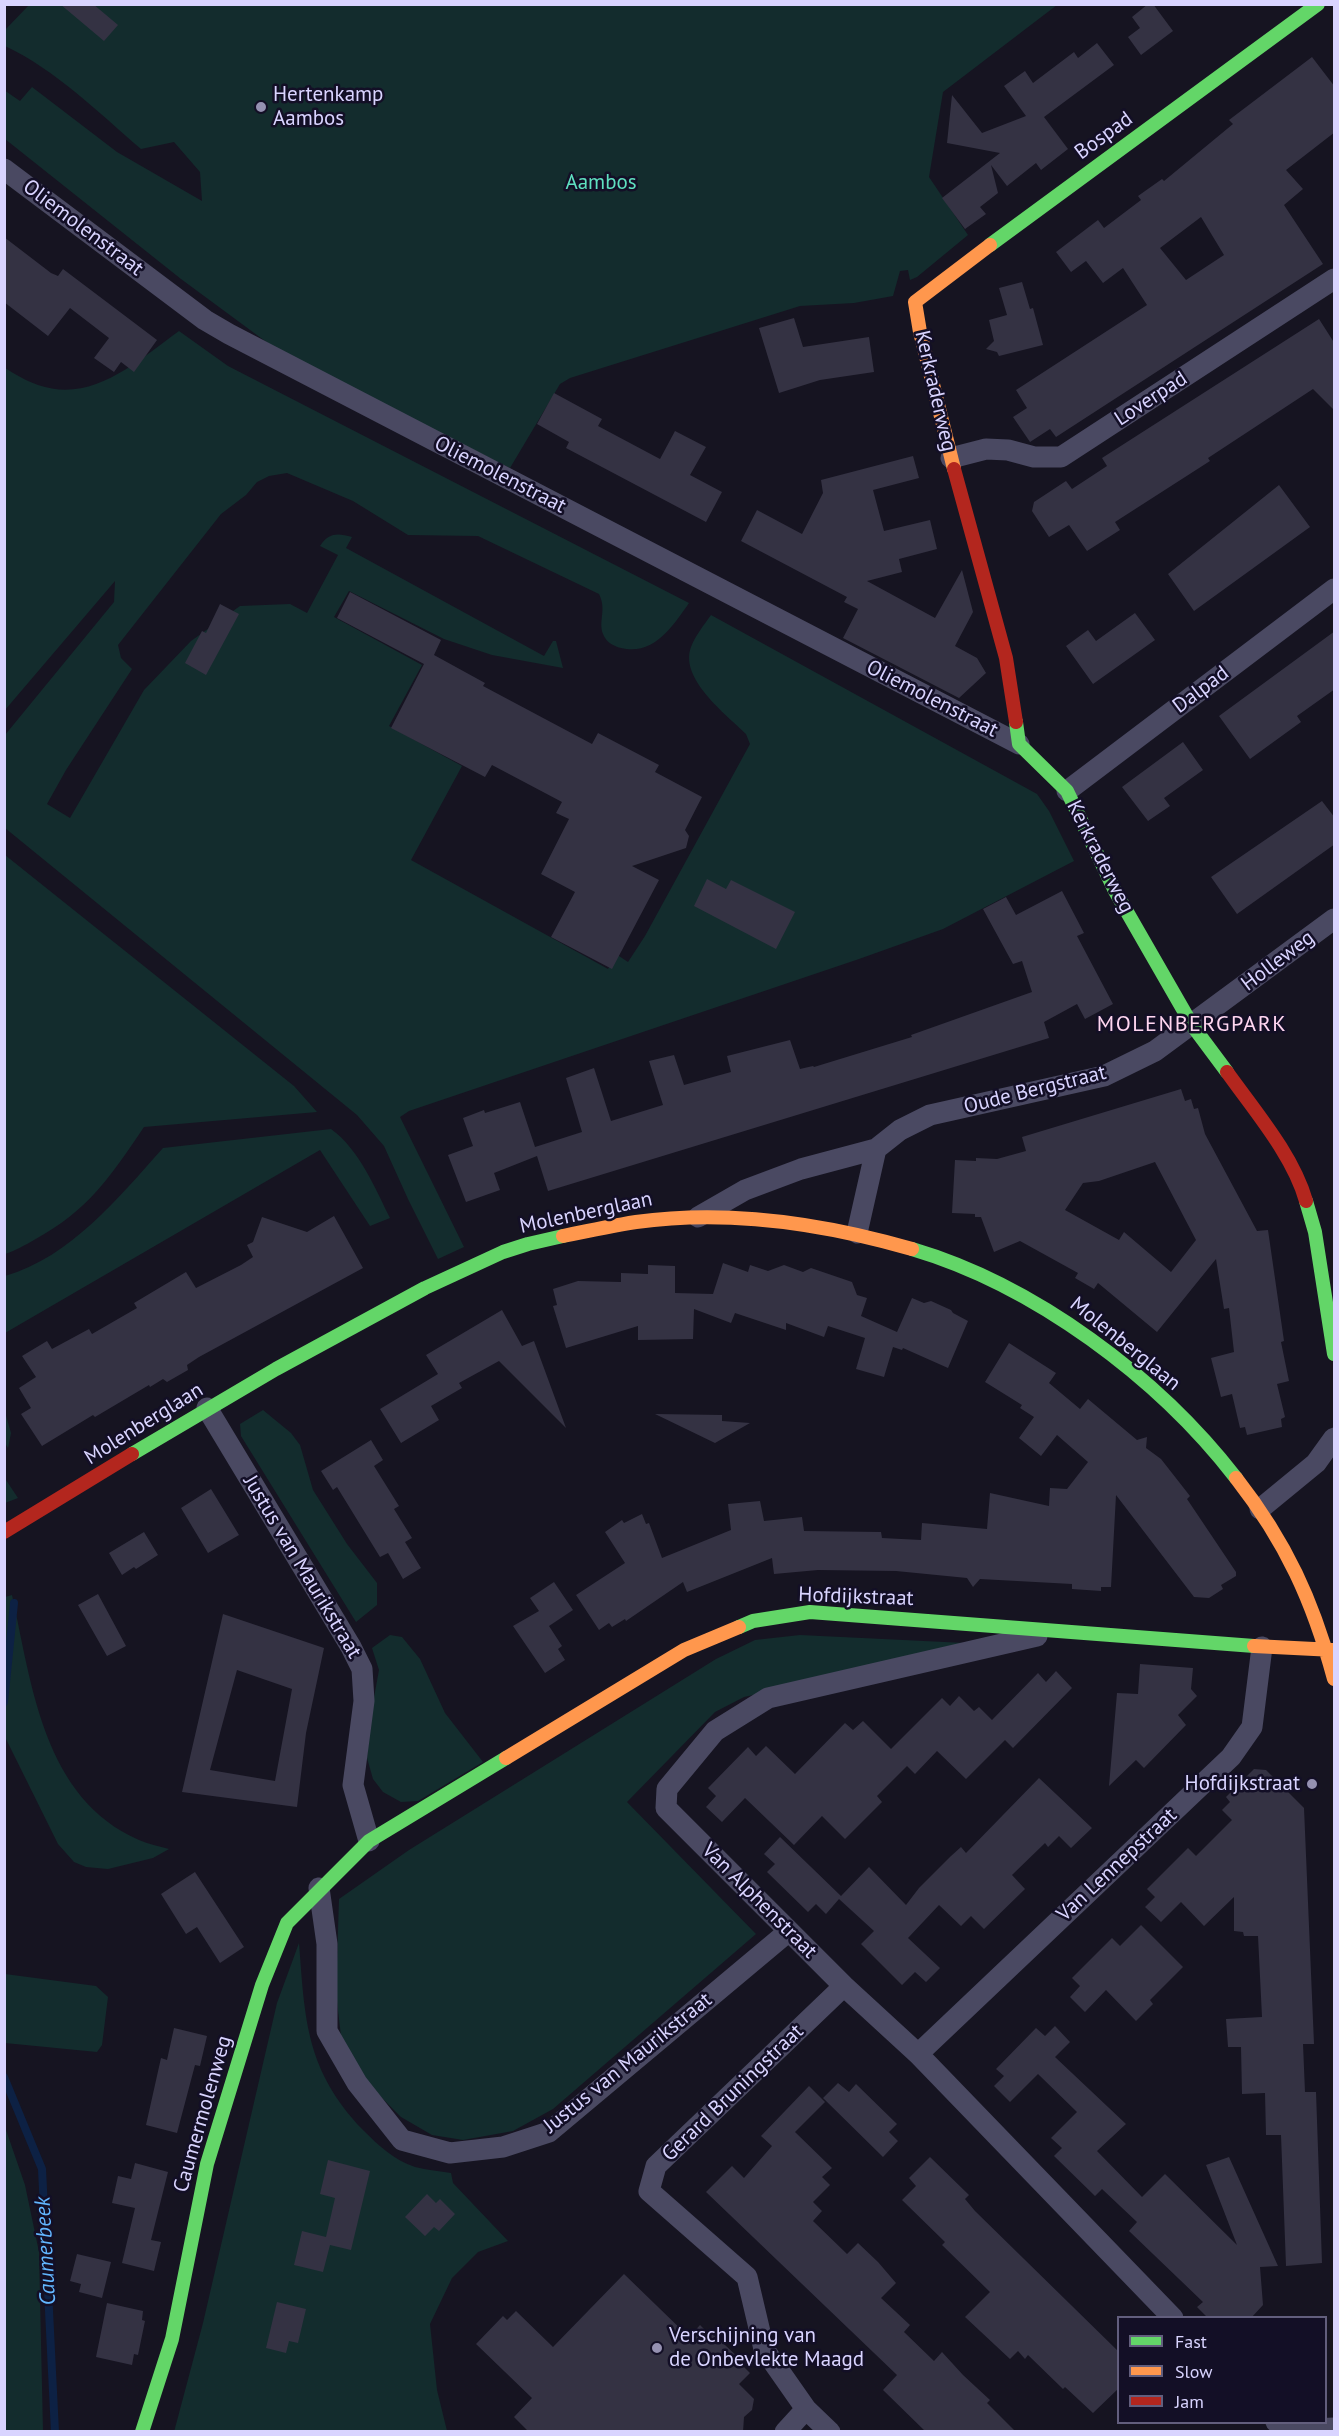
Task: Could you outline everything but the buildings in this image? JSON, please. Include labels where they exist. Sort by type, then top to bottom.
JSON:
[{"type":"street","name":"Bospad","points":[[915,302],[933,286],[1318,4]]},
{"type":"street","name":"Oliemolenstraat","points":[[4,170],[205,320],[229,334],[1019,744]]},
{"type":"street","name":"Loverpad","points":[[951,458],[986,449],[1008,450],[1034,457],[1061,457],[1335,279]]},
{"type":"street","name":"Kerkraderweg","points":[[915,302],[920,332],[951,458],[1006,658],[1019,744],[1067,791],[1115,891],[1192,1024],[1265,1125],[1301,1183],[1315,1232],[1335,1354]]},
{"type":"street","name":"Dalpad","points":[[1067,791],[1335,589]]},
{"type":"street","name":"Holleweg","points":[[1192,1024],[1335,919]]},
{"type":"street","name":"Oude Bergstraat","points":[[698,1217],[746,1190],[801,1169],[876,1149],[900,1130],[930,1115],[1104,1076],[1155,1051],[1192,1024]]},
{"type":"street","points":[[857,1233],[876,1149]]},
{"type":"street","name":"Molenberglaan","points":[[4,1532],[79,1489],[207,1408],[437,1283],[524,1245],[614,1225],[698,1217],[767,1219],[857,1233],[925,1252],[967,1267],[1044,1308],[1084,1334],[1161,1397],[1228,1468],[1260,1509]]},
{"type":"street","name":"Justus van Maurikstraat","points":[[207,1408],[362,1669],[364,1701],[353,1785],[369,1841]]},
{"type":"street","points":[[1335,1438],[1316,1463],[1260,1509],[1298,1571],[1316,1609],[1331,1650],[1335,1679]]},
{"type":"street","name":"Hofdijkstraat","points":[[369,1841],[684,1650],[753,1621],[810,1612],[1262,1647],[1331,1650]]},
{"type":"street","name":"Van Alphenstraat","points":[[1059,1631],[768,1698],[715,1731],[667,1789],[666,1808],[844,1986],[918,2055],[1171,2316]]},
{"type":"street","name":"Van Lennepstraat","points":[[918,2055],[1231,1757],[1252,1727],[1262,1647]]},
{"type":"street","name":"Caumermolenweg","points":[[142,2432],[172,2339],[207,2164],[262,1985],[287,1923],[319,1888],[369,1841]]},
{"type":"street","name":"Justus van Maurikstraat","points":[[319,1888],[327,1944],[327,2031],[357,2083],[402,2140],[450,2154],[503,2147],[549,2132],[789,1931]]},
{"type":"street","name":"Gerard Bruningstraat","points":[[830,2432],[806,2409],[764,2349],[747,2277],[649,2191],[656,2166],[844,1986]]},
{"type":"street","points":[[785,2432],[806,2409]]},
{"type":"street","points":[[1279,2424],[1289,2430],[1335,2428]]},
{"type":"green space","name":"Aambos","points":[[29,5],[1057,5],[943,92],[929,177],[968,235],[917,277],[910,280],[908,270],[900,271],[893,296],[854,303],[800,306],[570,378],[560,384],[510,468],[284,355],[181,279],[5,139],[4,90],[20,101],[32,87],[117,152],[202,201],[200,172],[174,142],[141,149],[42,67],[5,46],[5,30]]},
{"type":"green space","points":[[179,331],[228,366],[689,603],[669,629],[653,643],[643,648],[618,647],[604,637],[599,594],[478,536],[408,535],[353,501],[287,473],[269,476],[257,482],[246,495],[221,514],[118,645],[121,658],[132,669],[66,770],[47,804],[70,818],[144,690],[191,641],[240,606],[290,604],[307,613],[338,555],[320,546],[330,536],[338,534],[352,537],[346,548],[544,656],[553,641],[556,641],[563,668],[492,655],[444,639],[349,591],[334,617],[422,665],[389,726],[462,766],[411,860],[608,969],[616,954],[628,962],[645,936],[750,744],[746,734],[706,695],[692,671],[689,659],[691,647],[711,615],[1037,794],[1049,811],[1074,861],[943,929],[409,1111],[400,1117],[464,1247],[438,1259],[384,1146],[357,1115],[5,828],[5,735],[114,602],[115,581],[5,710],[5,368],[38,385],[58,389],[77,389],[113,376]]},
{"type":"green space","points":[[5,855],[294,1086],[317,1112],[144,1127],[109,1177],[70,1217],[24,1246],[5,1254]]},
{"type":"green space","points":[[331,1129],[341,1137],[358,1158],[390,1218],[370,1226],[320,1150],[5,1333],[5,1276],[29,1267],[72,1240],[111,1205],[163,1148]]},
{"type":"green space","points":[[263,1410],[291,1433],[300,1445],[313,1490],[347,1544],[377,1583],[377,1605],[356,1622],[241,1436],[240,1424]]},
{"type":"green space","points":[[5,1412],[11,1433],[8,1448],[5,1443]]},
{"type":"green space","points":[[4,1477],[18,1498],[5,1503],[4,1503]]},
{"type":"green space","points":[[12,1595],[36,1701],[47,1736],[62,1768],[81,1797],[107,1821],[139,1840],[169,1849],[153,1858],[108,1869],[86,1867],[74,1862],[58,1844],[5,1737],[5,1597]]},
{"type":"green space","points":[[390,1635],[402,1637],[420,1659],[445,1713],[483,1762],[418,1801],[401,1802],[383,1792],[373,1779],[367,1758],[371,1714],[379,1670],[372,1648]]},
{"type":"green space","points":[[800,1635],[986,1644],[744,1697],[715,1712],[627,1802],[756,1934],[553,2109],[513,2131],[463,2140],[432,2135],[401,2117],[368,2084],[342,2045],[336,1993],[339,1899],[409,1850],[716,1659],[755,1640]]},
{"type":"green space","points":[[299,1943],[307,2021],[312,2043],[319,2065],[344,2108],[374,2141],[400,2160],[415,2167],[451,2173],[453,2183],[508,2241],[478,2252],[452,2278],[430,2324],[437,2390],[447,2431],[174,2432],[203,2323],[277,2003]]},
{"type":"green space","points":[[5,1974],[96,1986],[108,1997],[102,2045],[97,2052],[5,2043]]},
{"type":"green space","points":[[5,2127],[25,2185],[39,2252],[43,2431],[5,2431]]},
{"type":"waterway","name":"Caumerbeek","points":[[4,1702],[14,1603]]},
{"type":"waterway","name":"Caumerbeek","points":[[4,2077],[42,2169],[55,2432]]},
{"type":"traffic: fast","points":[[990,245],[1318,4]]},
{"type":"traffic: fast","points":[[1016,722],[1019,744],[1067,791],[1115,891],[1192,1025],[1227,1072]]},
{"type":"traffic: fast","points":[[1306,1201],[1315,1232],[1334,1354]]},
{"type":"traffic: fast","points":[[132,1454],[276,1369],[425,1288],[503,1252],[563,1236]]},
{"type":"traffic: fast","points":[[912,1249],[958,1265],[1003,1286],[1048,1311],[1090,1339],[1170,1405],[1205,1441],[1236,1478]]},
{"type":"traffic: fast","points":[[739,1627],[753,1621],[810,1612],[1254,1646]]},
{"type":"traffic: fast","points":[[142,2432],[172,2339],[207,2164],[262,1985],[287,1923],[369,1841],[506,1758]]},
{"type":"traffic: slow","points":[[954,469],[920,332],[915,302],[990,245]]},
{"type":"traffic: slow","points":[[563,1236],[636,1222],[671,1218],[740,1218],[844,1232],[912,1249]]},
{"type":"traffic: slow","points":[[1236,1478],[1269,1525],[1296,1573],[1317,1624],[1334,1679]]},
{"type":"traffic: slow","points":[[506,1758],[684,1650],[739,1627]]},
{"type":"traffic: slow","points":[[1254,1646],[1334,1650]]},
{"type":"traffic: jam","points":[[954,469],[1006,658],[1016,722]]},
{"type":"traffic: jam","points":[[1227,1072],[1282,1150],[1292,1167],[1306,1201]]},
{"type":"traffic: jam","points":[[4,1532],[132,1454]]},
{"type":"place","name":"Hertenkamp Aambos","points":[[261,107]]},
{"type":"place","name":"Hofdijkstraat","points":[[1312,1784]]},
{"type":"place","name":"Verschijning van de Onbevlekte Maagd","points":[[657,2348]]},
{"type":"district","name":"MOLENBERGPARK","points":[[1192,1025]]}]
